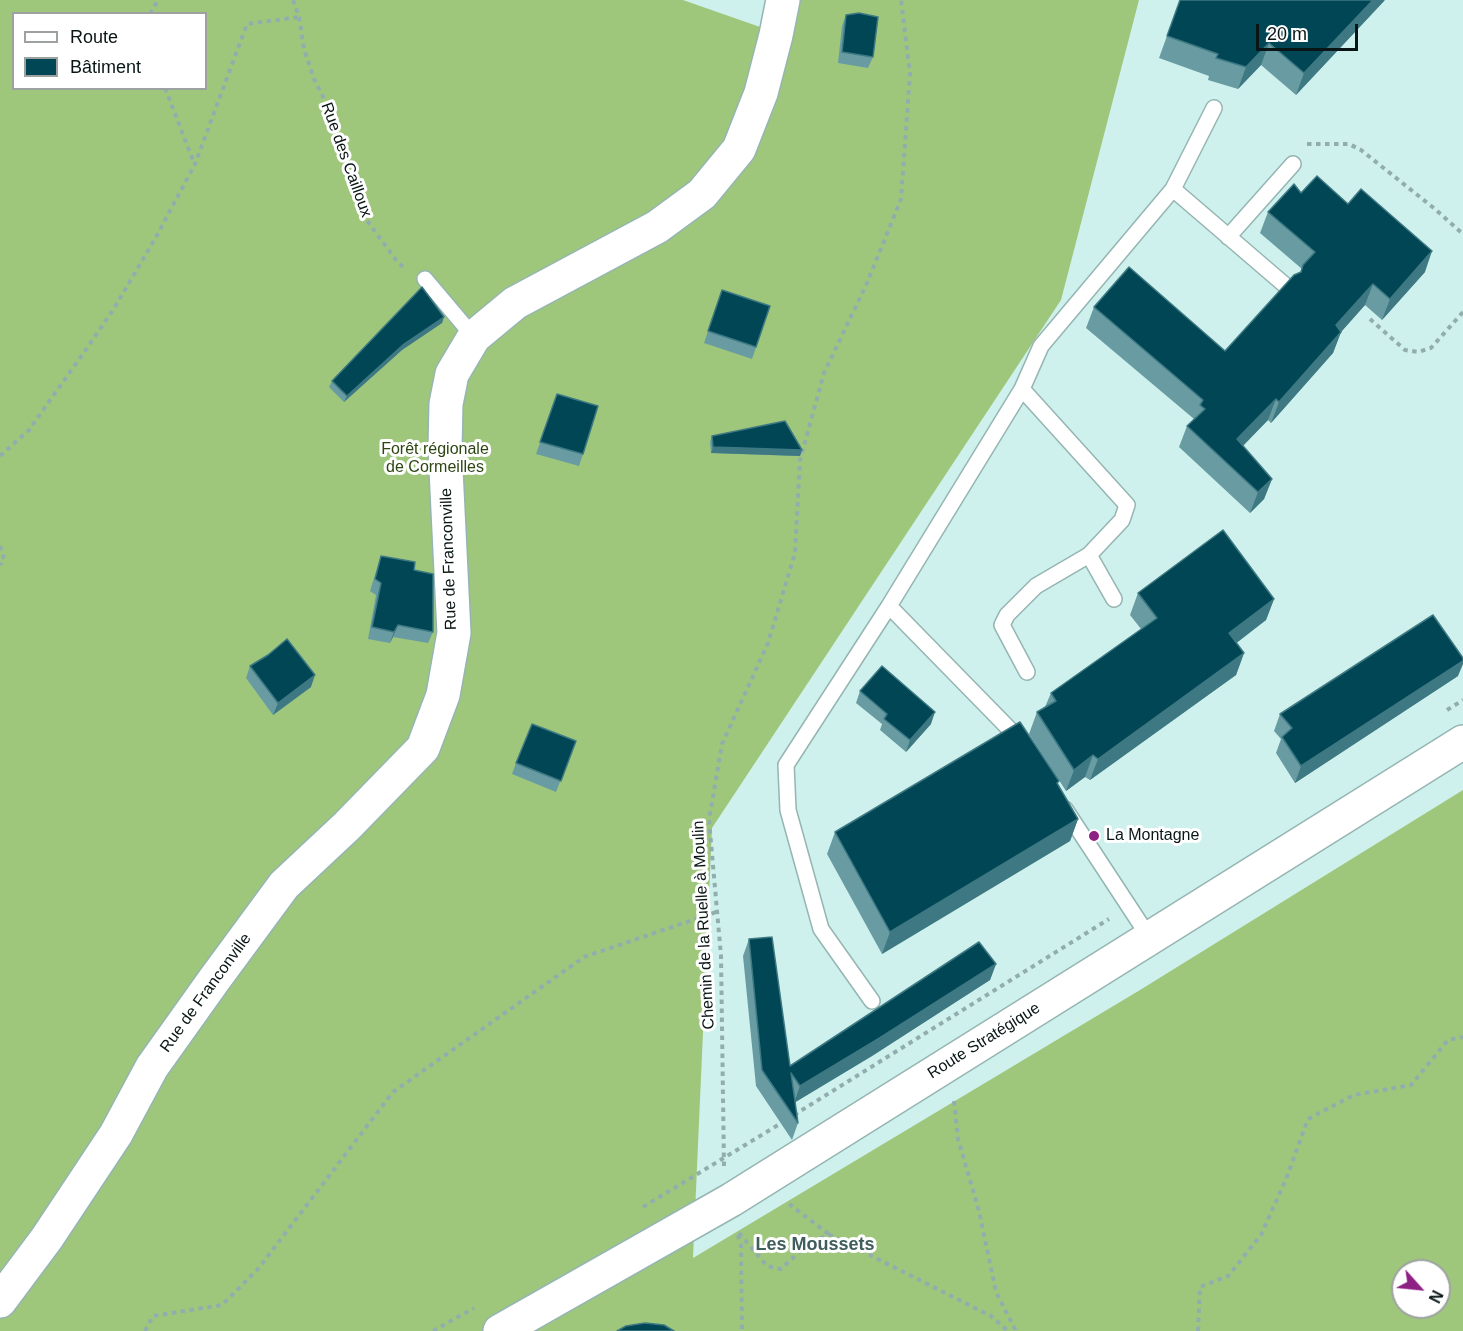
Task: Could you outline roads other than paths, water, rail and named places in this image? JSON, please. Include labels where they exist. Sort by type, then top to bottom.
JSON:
[{"type":"street","name":"Rue de Franconville","points":[[0,1301],[47,1238],[116,1134],[152,1067],[284,885],[347,826],[423,748],[443,695],[454,633],[444,449],[446,404],[453,374],[474,337],[515,303],[657,227],[702,194],[739,149],[761,93],[783,0]]},
{"type":"street","name":"Route Stratégique","points":[[500,1331],[734,1215],[942,1069],[1463,742]]},
{"type":"lane","points":[[872,1001],[821,929],[788,810],[786,765],[889,606],[1022,389],[1041,346],[1173,189],[1214,108]]},
{"type":"lane","points":[[1228,237],[1293,164]]},
{"type":"lane","points":[[1173,189],[1287,286]]},
{"type":"lane","points":[[425,279],[474,337]]},
{"type":"lane","points":[[1022,389],[1127,505],[1122,520],[1089,555],[1036,586],[1007,615],[1002,625],[1027,672]]},
{"type":"lane","points":[[1089,555],[1114,599]]},
{"type":"lane","points":[[889,606],[1019,737],[1032,756]]},
{"type":"lane","points":[[1058,796],[1149,937]]},
{"type":"place","name":"La Montagne","points":[[1094,836]]},
{"type":"district","name":"Les Moussets","points":[[815,1245]]},
{"type":"park label","name":"Forêt régionale de Cormeilles","points":[[435,459]]}]
